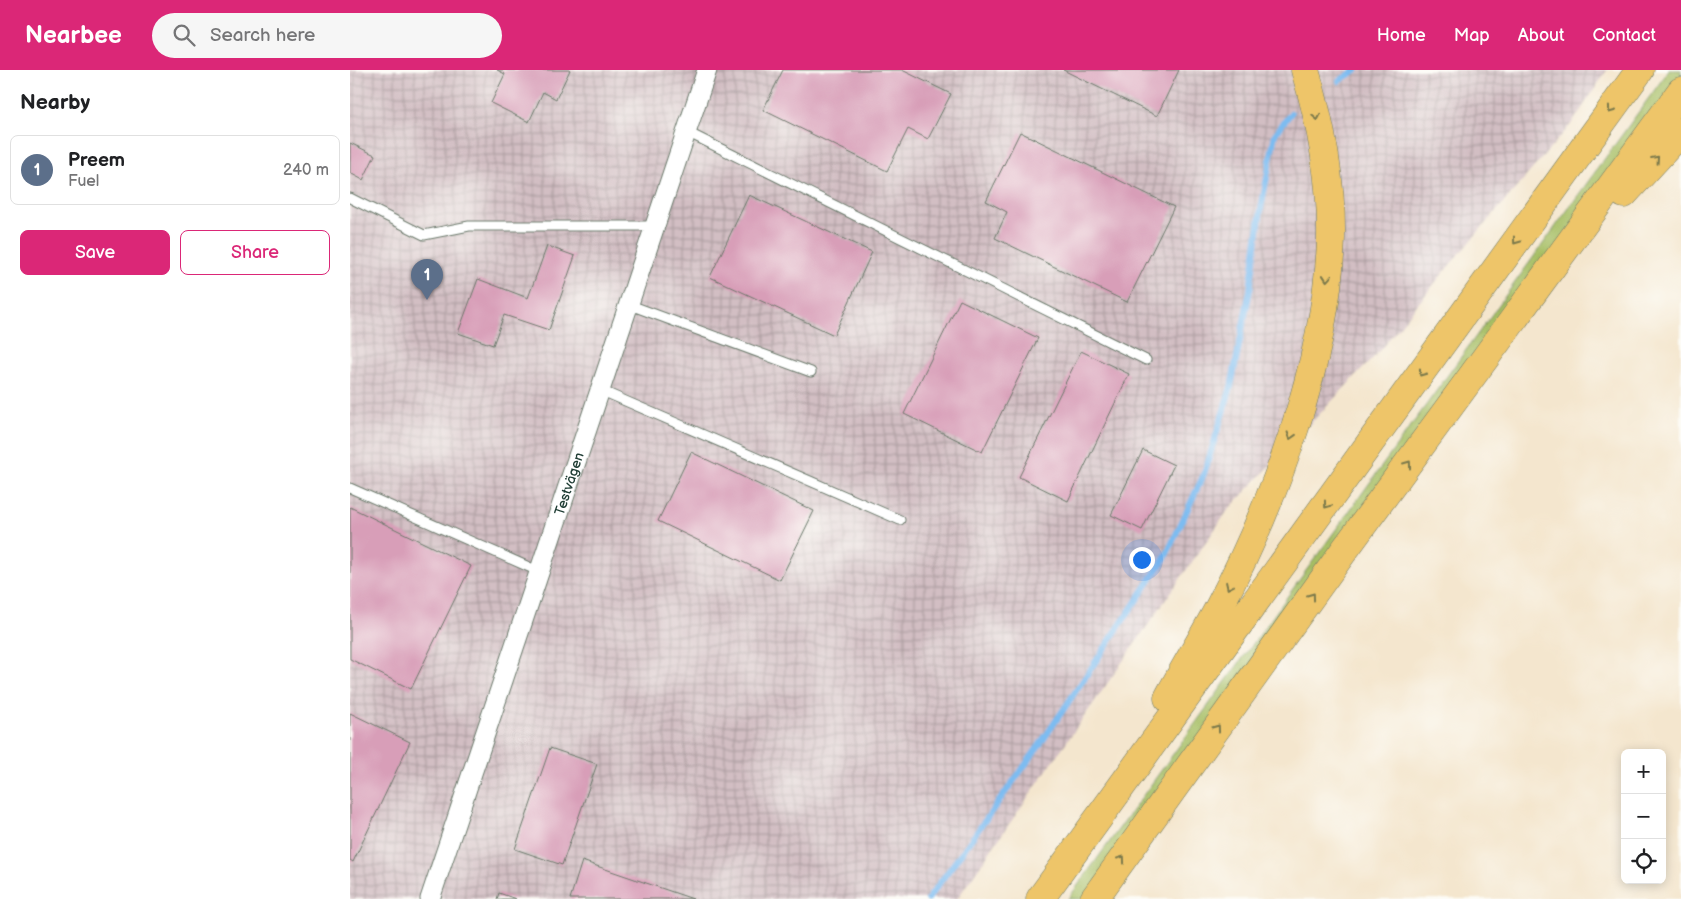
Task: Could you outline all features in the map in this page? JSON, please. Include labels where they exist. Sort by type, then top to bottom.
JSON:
[{"type":"highway","points":[[1033,899],[1158,715],[1218,609],[1249,545],[1283,464],[1308,380],[1325,306],[1331,237],[1327,169],[1314,103],[1305,70]]},
{"type":"highway","points":[[1040,899],[1640,70]]},
{"type":"highway","points":[[1094,899],[1352,540],[1681,91]]},
{"type":"highway","points":[[1529,299],[1681,132]]},
{"type":"street","name":"Testvägen","points":[[430,899],[538,570],[657,226],[707,70]]},
{"type":"lane","points":[[687,132],[1146,360]]},
{"type":"lane","points":[[350,198],[424,235],[470,226],[657,226]]},
{"type":"lane","points":[[630,305],[811,372]]},
{"type":"lane","points":[[600,390],[900,520]]},
{"type":"lane","points":[[350,488],[538,570]]},
{"type":"shaded area","points":[[350,70],[1607,70],[1573,122],[1449,266],[1375,356],[1229,509],[957,899],[350,899]]},
{"type":"green space","points":[[1669,70],[1681,70],[1681,77],[1414,449],[1085,899],[1068,899]]},
{"type":"building","points":[[497,70],[570,70],[556,99],[543,92],[529,122],[491,103],[505,74]]},
{"type":"building","points":[[783,70],[902,70],[951,94],[928,139],[908,129],[887,171],[763,110]]},
{"type":"building","points":[[1063,70],[1179,70],[1157,116]]},
{"type":"building","points":[[1020,132],[1174,207],[1127,302],[995,238],[1007,212],[986,201]]},
{"type":"building","points":[[350,143],[375,155],[363,180],[350,173]]},
{"type":"building","points":[[749,195],[872,252],[834,335],[710,277]]},
{"type":"building","points":[[547,246],[575,256],[549,330],[504,315],[493,345],[458,333],[478,279],[528,298]]},
{"type":"building","points":[[960,300],[1038,338],[982,452],[904,414]]},
{"type":"building","points":[[1081,351],[1129,374],[1068,501],[1019,477]]},
{"type":"building","points":[[1143,450],[1174,465],[1142,530],[1111,515]]},
{"type":"building","points":[[691,452],[814,511],[780,580],[658,521]]},
{"type":"building","points":[[350,507],[471,566],[411,689],[350,659]]},
{"type":"building","points":[[350,713],[410,742],[353,862],[350,860]]},
{"type":"building","points":[[550,748],[597,764],[562,865],[515,849]]},
{"type":"building","points":[[582,861],[693,899],[570,899]]},
{"type":"building","points":[[499,893],[516,899],[497,899]]},
{"type":"waterway","points":[[1339,81],[1356,70]]},
{"type":"waterway","points":[[928,899],[1039,746],[1165,558],[1204,474],[1231,387],[1250,290],[1261,209],[1275,134],[1291,113]]},
{"type":"place","name":"Preem","points":[[427,300]]}]
